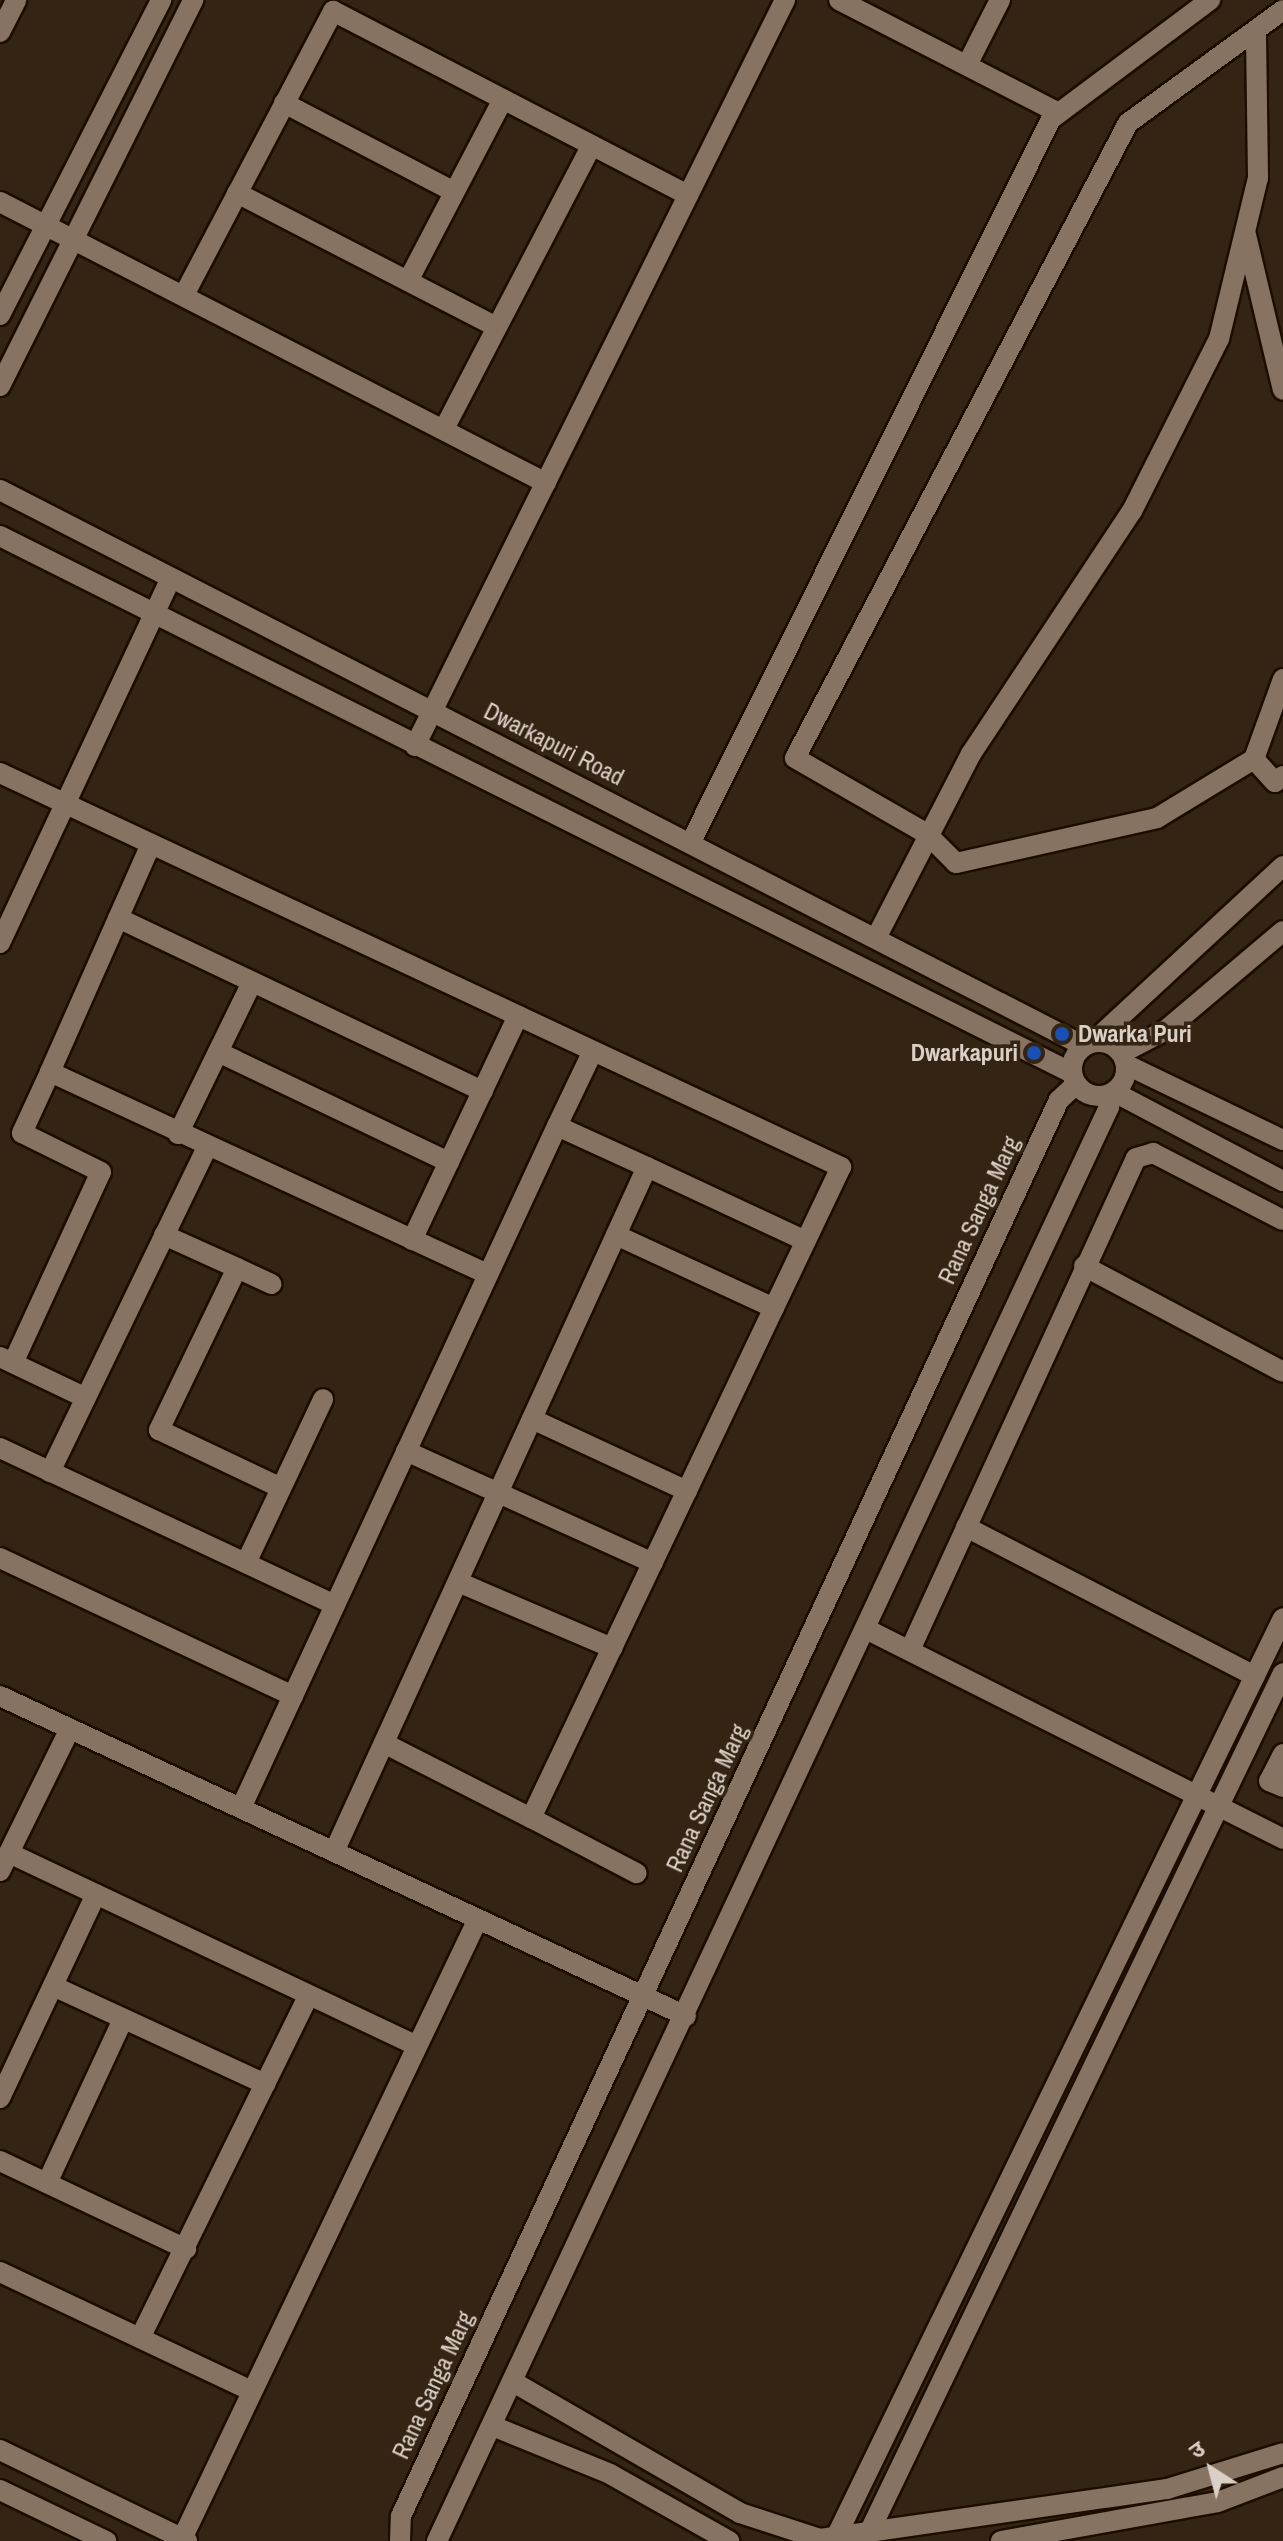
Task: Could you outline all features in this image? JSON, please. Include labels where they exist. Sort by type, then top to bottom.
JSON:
[{"type":"street","points":[[0,32],[16,0]]},
{"type":"street","points":[[0,315],[161,0]]},
{"type":"street","points":[[0,386],[193,0]]},
{"type":"street","points":[[415,746],[785,0]]},
{"type":"street","points":[[839,0],[1059,113]]},
{"type":"street","points":[[967,65],[1000,0]]},
{"type":"street","points":[[691,842],[1059,113],[1210,0]]},
{"type":"street","points":[[1283,10],[1128,123],[795,758],[927,834],[956,863],[1157,818],[1254,759],[1283,679]]},
{"type":"street","points":[[184,295],[333,11],[688,195]]},
{"type":"street","points":[[876,938],[971,754],[1132,511],[1219,339],[1258,178],[1256,30]]},
{"type":"street","points":[[408,281],[503,99]]},
{"type":"street","points":[[284,103],[454,192]]},
{"type":"street","points":[[444,429],[592,145]]},
{"type":"street","points":[[237,193],[497,327]]},
{"type":"street","points":[[0,202],[546,483]]},
{"type":"street","points":[[1245,231],[1283,390]]},
{"type":"street","name":"Dwarkapuri Road","points":[[0,490],[876,938],[1283,1140]]},
{"type":"street","points":[[0,536],[1283,1181]]},
{"type":"street","points":[[0,943],[171,578]]},
{"type":"street","points":[[1254,759],[1275,782],[1283,776]]},
{"type":"street","points":[[0,773],[841,1167],[531,1818]]},
{"type":"street","points":[[86,1398],[7,1360],[101,1172],[22,1133],[151,844]]},
{"type":"street","points":[[1088,1044],[1283,866]]},
{"type":"street","points":[[118,918],[483,1091]]},
{"type":"street","points":[[437,2541],[495,2427],[1109,1107],[1110,1094],[1124,1059],[1166,1030],[1283,931]]},
{"type":"street","points":[[178,1134],[252,982]]},
{"type":"street","points":[[412,1240],[518,1016]]},
{"type":"street","name":"Rana Sanga Marg","points":[[400,2541],[401,2516],[1059,1100],[1074,1078],[1088,1044]]},
{"type":"street","points":[[241,1808],[593,1051]]},
{"type":"street","points":[[218,1052],[449,1162]]},
{"type":"street","points":[[50,1072],[178,1134],[488,1274]]},
{"type":"street","points":[[557,1126],[806,1241]]},
{"type":"street","points":[[50,1472],[207,1147]]},
{"type":"street","points":[[910,1650],[1130,1166],[1145,1153],[1283,1220]]},
{"type":"street","points":[[334,1852],[647,1167]]},
{"type":"street","points":[[164,1235],[271,1284]]},
{"type":"street","points":[[616,1235],[774,1308]]},
{"type":"street","points":[[1084,1266],[1283,1372]]},
{"type":"street","points":[[237,1268],[159,1430],[281,1488]]},
{"type":"street","points":[[246,1563],[323,1399]]},
{"type":"street","points":[[532,1419],[687,1491]]},
{"type":"street","points":[[0,1448],[335,1605]]},
{"type":"street","points":[[406,1451],[499,1490],[653,1563]]},
{"type":"street","points":[[966,1527],[1255,1676]]},
{"type":"street","points":[[0,1558],[293,1696]]},
{"type":"street","points":[[458,1582],[612,1648]]},
{"type":"street","points":[[835,2539],[1283,1618]]},
{"type":"street","points":[[866,1629],[1283,1839]]},
{"type":"street","points":[[867,2538],[1283,1673]]},
{"type":"street","points":[[0,1696],[686,2016]]},
{"type":"street","points":[[70,1729],[4,1862],[96,1894],[417,2046]]},
{"type":"street","points":[[384,1743],[636,1873]]},
{"type":"street","points":[[1283,1754],[1269,1781],[1283,1787]]},
{"type":"street","points":[[0,2098],[96,1894]]},
{"type":"street","points":[[0,2450],[184,2540],[250,2390],[478,1919]]},
{"type":"street","points":[[53,1986],[265,2084]]},
{"type":"street","points":[[140,2338],[309,1995]]},
{"type":"street","points":[[47,2183],[123,2019]]},
{"type":"street","points":[[0,2161],[186,2249]]},
{"type":"street","points":[[0,2272],[250,2390]]},
{"type":"street","points":[[515,2383],[740,2513],[835,2539],[867,2538],[1167,2489],[1283,2453]]},
{"type":"street","points":[[495,2427],[610,2474],[729,2541]]},
{"type":"street","points":[[1001,2541],[1218,2502],[1283,2477]]},
{"type":"street","points":[[0,2490],[106,2541]]},
{"type":"place","name":"Dwarka Puri","points":[[1062,1034]]},
{"type":"place","name":"Dwarkapuri","points":[[1034,1053]]}]
